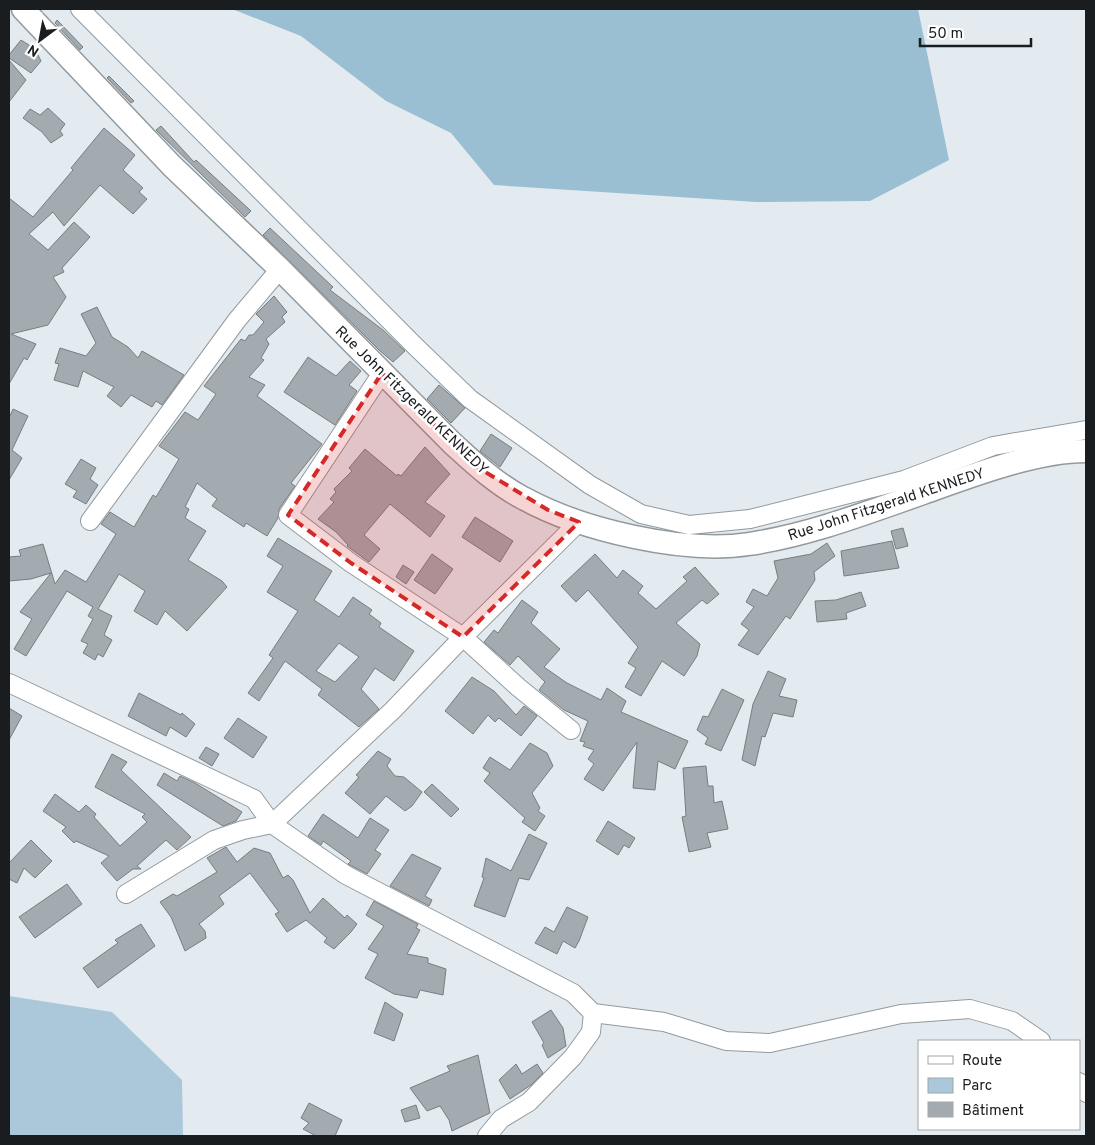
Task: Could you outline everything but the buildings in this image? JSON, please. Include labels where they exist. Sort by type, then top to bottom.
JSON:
[{"type":"street","name":"Rue John Fitzgerald KENNEDY","points":[[23,9],[172,166],[280,269],[477,467],[523,498],[579,522],[604,530],[688,546],[716,547],[748,544],[815,530],[1004,467],[1069,451],[1086,451]]},
{"type":"street","points":[[80,9],[414,346],[470,399],[590,485],[641,514],[690,524],[750,519],[904,480],[993,446],[1086,430]]},
{"type":"street","points":[[90,521],[237,320],[280,269]]},
{"type":"street","points":[[382,373],[288,515],[351,563],[462,637],[518,687],[571,730]]},
{"type":"street","points":[[126,894],[214,840],[243,830],[272,824],[393,710],[462,637],[579,522]]},
{"type":"street","points":[[9,683],[254,799],[272,824],[346,875],[573,993],[593,1013],[664,1022],[726,1041],[770,1043],[901,1014],[970,1009],[1012,1021],[1040,1040]]},
{"type":"street","points":[[487,1136],[501,1119],[529,1102],[573,1057],[592,1032],[593,1013]]},
{"type":"highlighted area","points":[[382,373],[477,467],[548,510],[579,522],[463,637],[351,563],[288,515]]},
{"type":"green space","points":[[9,996],[112,1012],[182,1080],[183,1136],[9,1136]]},
{"type":"shaded area","points":[[232,9],[918,9],[949,160],[870,201],[756,202],[494,185],[451,133],[386,101],[301,36]]}]
